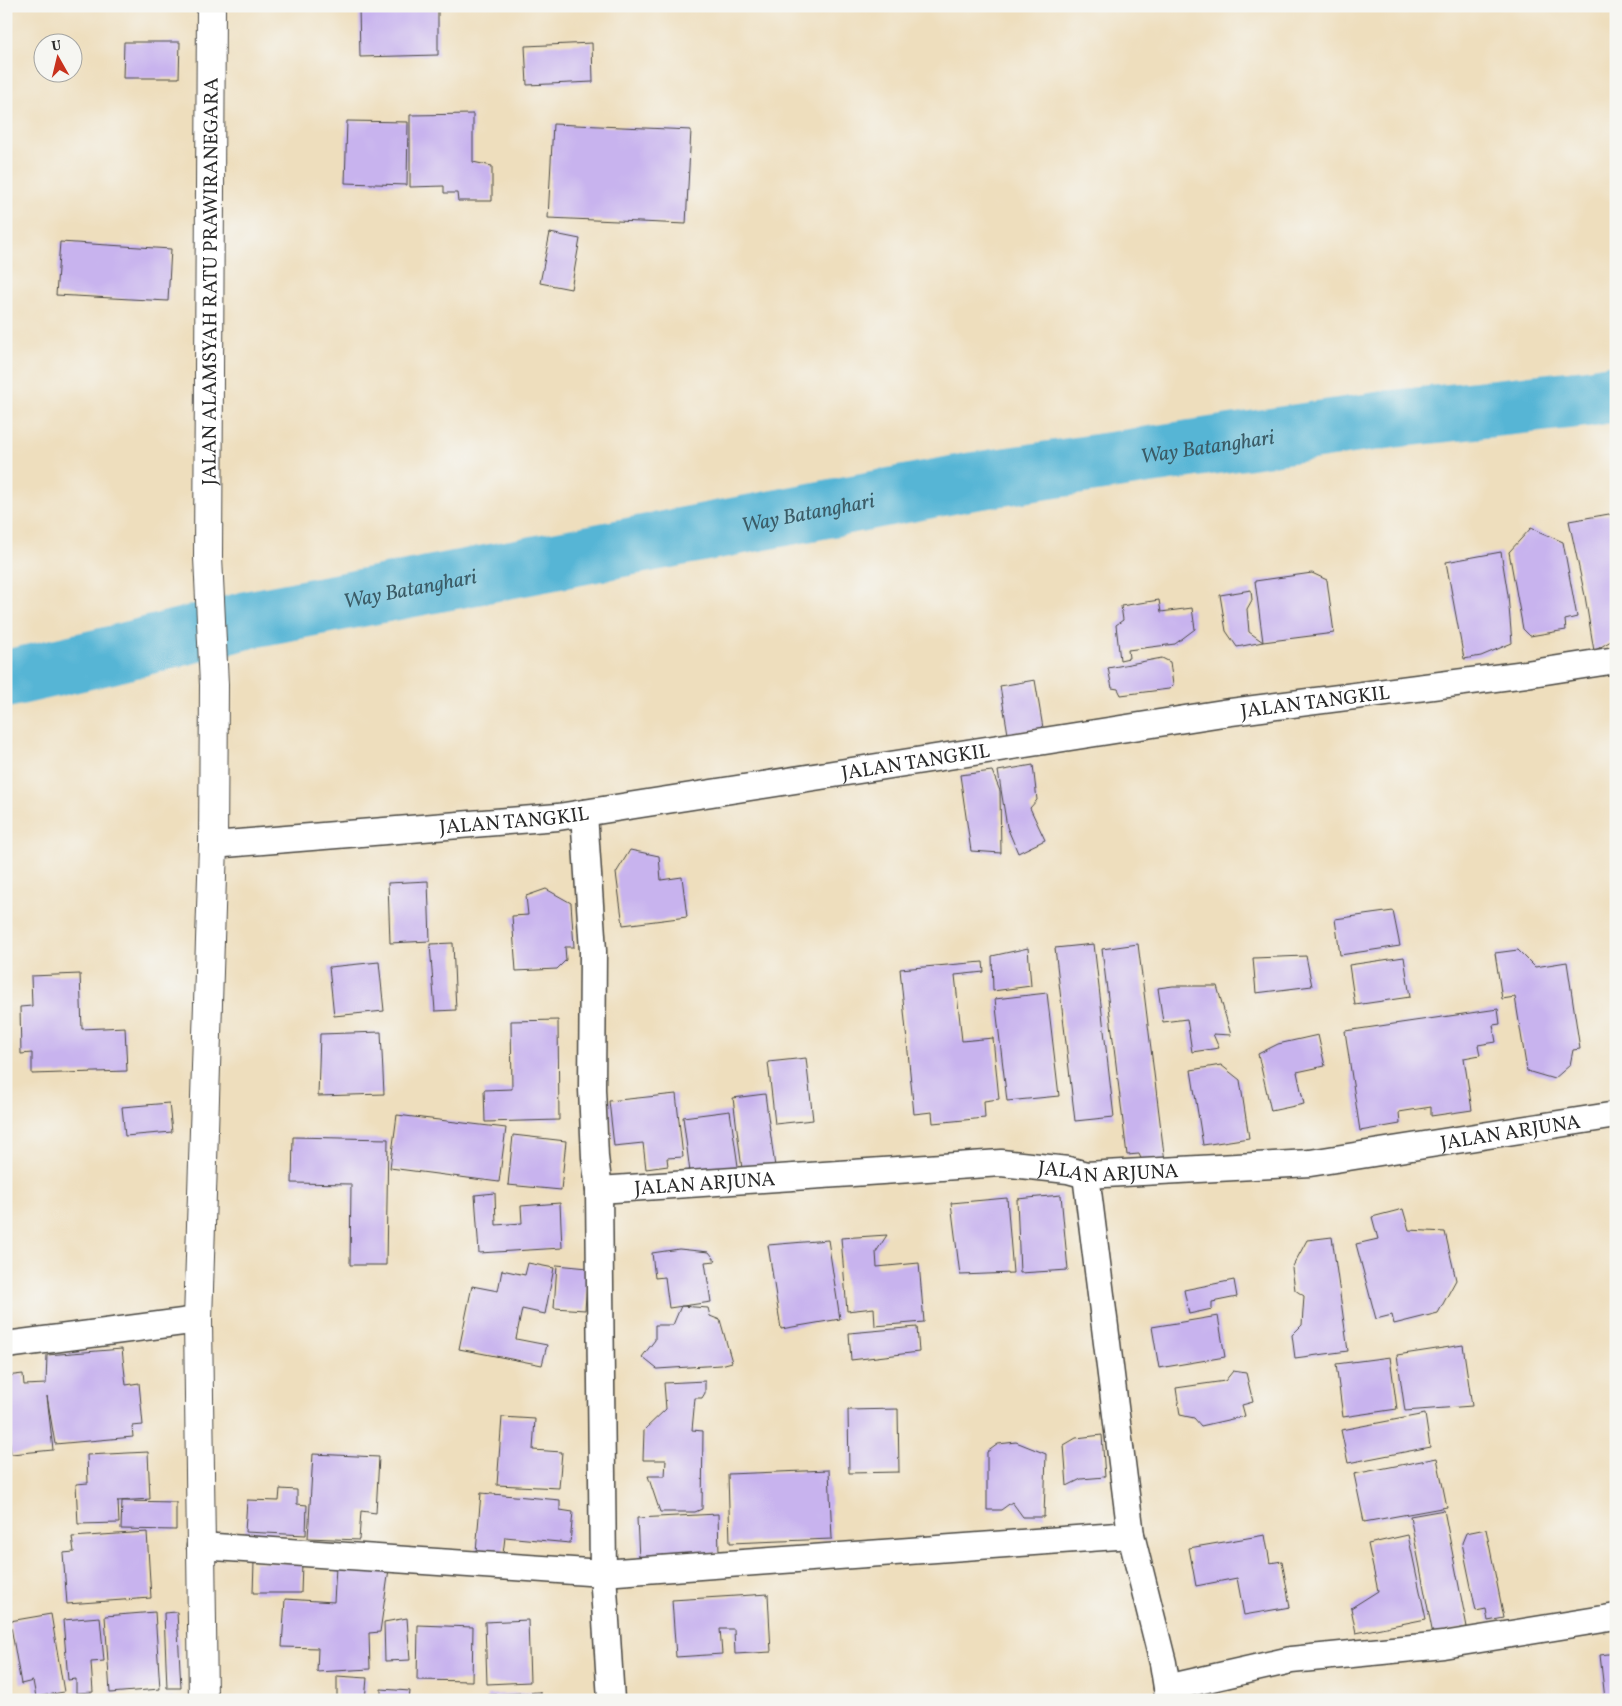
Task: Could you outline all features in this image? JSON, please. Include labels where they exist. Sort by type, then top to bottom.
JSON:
[{"type":"main road","name":"JALAN ALAMSYAH RATU PRAWIRANEGARA","points":[[203,1700],[198,1320],[213,845],[214,686],[208,556],[211,6]]},
{"type":"street","name":"JALAN TANGKIL","points":[[213,845],[558,817],[1223,713],[1526,674],[1616,660]]},
{"type":"street","points":[[584,813],[593,951],[592,1089],[598,1190],[603,1574],[611,1700]]},
{"type":"street","name":"JALAN ARJUNA","points":[[598,1190],[1001,1163],[1068,1170],[1086,1175],[1310,1163],[1616,1115]]},
{"type":"street","points":[[1086,1175],[1131,1535],[1168,1694],[1291,1660],[1444,1645],[1616,1617]]},
{"type":"street","points":[[6,1344],[198,1320]]},
{"type":"street","points":[[200,1546],[603,1574],[1131,1535]]},
{"type":"building","points":[[359,6],[438,6],[438,55],[360,57]]},
{"type":"building","points":[[124,42],[180,42],[179,78],[123,78]]},
{"type":"building","points":[[592,43],[593,82],[527,85],[525,46]]},
{"type":"building","points":[[473,114],[473,162],[492,166],[492,201],[458,201],[457,193],[444,193],[444,186],[410,187],[410,115]]},
{"type":"building","points":[[347,121],[408,122],[407,185],[345,183]]},
{"type":"building","points":[[553,124],[691,130],[686,224],[548,218]]},
{"type":"building","points":[[550,233],[580,239],[571,289],[540,283]]},
{"type":"building","points":[[60,242],[171,249],[168,301],[56,295]]},
{"type":"building","points":[[1609,514],[1616,520],[1616,638],[1594,651],[1585,596],[1569,521]]},
{"type":"building","points":[[1531,528],[1563,542],[1577,617],[1565,620],[1566,630],[1530,636],[1523,629],[1509,552]]},
{"type":"building","points":[[1501,552],[1508,595],[1512,643],[1481,656],[1464,659],[1446,562]]},
{"type":"building","points":[[1312,573],[1327,580],[1334,633],[1263,642],[1255,581]]},
{"type":"building","points":[[1251,590],[1252,600],[1247,609],[1249,632],[1263,642],[1237,647],[1226,631],[1220,595]]},
{"type":"building","points":[[1159,600],[1161,612],[1192,608],[1195,629],[1175,644],[1128,650],[1129,658],[1120,660],[1116,625],[1123,620],[1121,606]]},
{"type":"building","points":[[1162,658],[1170,662],[1173,685],[1169,689],[1121,695],[1118,689],[1112,688],[1108,668]]},
{"type":"building","points":[[1035,680],[1043,728],[1008,734],[1000,686]]},
{"type":"building","points":[[1033,765],[1037,800],[1030,808],[1045,840],[1018,853],[1007,827],[998,771]]},
{"type":"building","points":[[992,771],[1000,791],[1001,853],[971,851],[960,775]]},
{"type":"building","points":[[630,850],[659,856],[661,880],[682,877],[687,917],[623,925],[616,873]]},
{"type":"building","points":[[428,881],[430,941],[390,943],[388,883]]},
{"type":"building","points":[[546,889],[571,903],[574,947],[565,947],[566,960],[557,969],[516,971],[512,916],[528,915],[526,896]]},
{"type":"building","points":[[1393,911],[1400,946],[1340,955],[1335,919]]},
{"type":"building","points":[[453,943],[456,1010],[435,1011],[430,944]]},
{"type":"building","points":[[1094,944],[1114,1117],[1075,1121],[1055,948]]},
{"type":"building","points":[[1138,944],[1165,1162],[1144,1165],[1139,1154],[1127,1155],[1102,949]]},
{"type":"building","points":[[1028,948],[1031,986],[993,991],[992,956]]},
{"type":"building","points":[[1518,950],[1535,967],[1567,962],[1580,1049],[1573,1050],[1570,1065],[1554,1079],[1527,1071],[1515,997],[1502,999],[1495,953]]},
{"type":"building","points":[[1306,956],[1312,986],[1256,993],[1253,958]]},
{"type":"building","points":[[1404,957],[1410,997],[1355,1005],[1349,965]]},
{"type":"building","points":[[379,962],[384,1011],[334,1016],[329,967]]},
{"type":"building","points":[[983,962],[984,972],[955,975],[962,1041],[993,1038],[999,1099],[984,1101],[985,1118],[933,1123],[932,1112],[914,1114],[900,969]]},
{"type":"building","points":[[80,974],[82,1029],[125,1027],[127,1071],[32,1074],[32,1053],[21,1054],[20,1007],[32,1006],[31,976]]},
{"type":"building","points":[[1217,986],[1231,1035],[1213,1034],[1219,1048],[1192,1052],[1187,1019],[1163,1022],[1158,988]]},
{"type":"building","points":[[1047,993],[1059,1096],[1007,1101],[995,999]]},
{"type":"building","points":[[1498,1009],[1500,1024],[1493,1025],[1496,1042],[1478,1045],[1480,1055],[1464,1058],[1472,1110],[1431,1116],[1431,1107],[1399,1112],[1400,1124],[1360,1131],[1345,1031]]},
{"type":"building","points":[[558,1020],[559,1120],[485,1122],[484,1090],[512,1089],[511,1021]]},
{"type":"building","points":[[381,1032],[384,1094],[318,1096],[320,1034]]},
{"type":"building","points":[[1318,1035],[1325,1066],[1297,1072],[1304,1104],[1271,1111],[1258,1054],[1278,1044]]},
{"type":"building","points":[[806,1058],[813,1120],[775,1124],[768,1062]]},
{"type":"building","points":[[1221,1065],[1240,1080],[1249,1138],[1203,1145],[1191,1070]]},
{"type":"building","points":[[676,1094],[683,1157],[667,1158],[668,1166],[646,1169],[643,1143],[614,1146],[609,1101]]},
{"type":"building","points":[[765,1094],[776,1174],[743,1177],[733,1098]]},
{"type":"building","points":[[169,1103],[172,1132],[125,1136],[122,1107]]},
{"type":"building","points":[[730,1111],[739,1173],[691,1180],[683,1117]]},
{"type":"building","points":[[397,1115],[506,1128],[499,1182],[390,1168]]},
{"type":"building","points":[[513,1135],[566,1141],[561,1190],[508,1185]]},
{"type":"building","points":[[293,1137],[388,1139],[386,1265],[350,1265],[351,1184],[292,1183]]},
{"type":"building","points":[[495,1193],[496,1225],[522,1223],[521,1206],[560,1203],[562,1248],[479,1253],[475,1195]]},
{"type":"building","points":[[1061,1195],[1068,1270],[1020,1273],[1017,1199]]},
{"type":"building","points":[[1007,1198],[1013,1273],[960,1275],[951,1203]]},
{"type":"building","points":[[1403,1209],[1409,1230],[1445,1232],[1456,1280],[1438,1313],[1394,1324],[1392,1315],[1376,1319],[1356,1244],[1378,1239],[1372,1217]]},
{"type":"building","points":[[887,1235],[876,1252],[877,1267],[919,1263],[924,1322],[875,1326],[874,1308],[847,1311],[841,1238]]},
{"type":"building","points":[[1332,1237],[1348,1351],[1295,1358],[1292,1335],[1302,1325],[1304,1296],[1295,1290],[1292,1268],[1307,1240]]},
{"type":"building","points":[[828,1240],[840,1319],[781,1329],[768,1245]]},
{"type":"building","points":[[679,1249],[709,1252],[716,1261],[705,1262],[711,1302],[669,1308],[665,1277],[655,1278],[652,1253]]},
{"type":"building","points":[[528,1263],[554,1268],[545,1314],[522,1309],[516,1339],[547,1345],[542,1365],[459,1349],[472,1286],[498,1291],[502,1270],[525,1275]]},
{"type":"building","points":[[557,1265],[588,1268],[585,1310],[554,1308]]},
{"type":"building","points":[[1234,1280],[1237,1297],[1212,1302],[1212,1309],[1189,1314],[1184,1290]]},
{"type":"building","points":[[681,1306],[708,1308],[710,1316],[720,1320],[732,1362],[721,1365],[657,1369],[642,1357],[655,1340],[655,1325],[673,1325]]},
{"type":"building","points":[[1218,1316],[1225,1357],[1159,1368],[1152,1327]]},
{"type":"building","points":[[917,1327],[919,1352],[851,1360],[849,1333]]},
{"type":"building","points":[[1463,1345],[1472,1406],[1405,1411],[1397,1355]]},
{"type":"building","points":[[122,1349],[126,1385],[139,1383],[143,1425],[132,1426],[133,1437],[55,1444],[47,1396],[53,1450],[11,1454],[8,1427],[6,1427],[6,1376],[23,1374],[24,1385],[46,1384],[47,1355]]},
{"type":"building","points":[[1390,1357],[1397,1409],[1343,1417],[1336,1364]]},
{"type":"building","points":[[1233,1371],[1246,1373],[1253,1402],[1242,1405],[1245,1416],[1201,1426],[1194,1418],[1180,1415],[1176,1388],[1225,1381]]},
{"type":"building","points":[[705,1381],[705,1393],[702,1398],[695,1398],[692,1430],[703,1431],[702,1509],[695,1512],[660,1512],[648,1476],[665,1476],[666,1460],[643,1460],[644,1430],[666,1409],[664,1383]]},
{"type":"building","points":[[898,1409],[899,1472],[849,1473],[848,1410]]},
{"type":"building","points":[[1425,1414],[1430,1447],[1348,1463],[1341,1430]]},
{"type":"building","points":[[502,1417],[535,1419],[533,1450],[562,1452],[559,1488],[497,1485]]},
{"type":"building","points":[[1102,1435],[1105,1477],[1081,1479],[1067,1486],[1064,1445],[1076,1438]]},
{"type":"building","points":[[1016,1442],[1046,1454],[1044,1517],[1023,1517],[1012,1502],[1001,1510],[987,1510],[987,1452],[998,1444]]},
{"type":"building","points":[[148,1452],[150,1499],[117,1501],[119,1523],[78,1524],[76,1484],[88,1483],[87,1455]]},
{"type":"building","points":[[313,1454],[379,1457],[376,1513],[361,1511],[359,1540],[308,1538]]},
{"type":"building","points":[[1437,1458],[1447,1507],[1364,1522],[1354,1474]]},
{"type":"building","points":[[829,1470],[832,1539],[730,1543],[728,1474]]},
{"type":"building","points":[[280,1489],[297,1490],[297,1504],[307,1505],[306,1535],[245,1532],[247,1500],[279,1501]]},
{"type":"building","points":[[481,1493],[560,1500],[560,1510],[573,1512],[570,1543],[505,1537],[503,1554],[476,1552]]},
{"type":"building","points":[[122,1501],[176,1502],[176,1530],[121,1529]]},
{"type":"building","points":[[1444,1510],[1467,1627],[1433,1635],[1410,1516]]},
{"type":"building","points":[[718,1514],[719,1553],[639,1559],[637,1518]]},
{"type":"building","points":[[1486,1529],[1504,1618],[1488,1621],[1486,1609],[1476,1611],[1462,1543],[1466,1533]]},
{"type":"building","points":[[147,1532],[151,1598],[67,1604],[63,1553],[74,1552],[72,1537]]},
{"type":"building","points":[[1265,1535],[1270,1563],[1282,1561],[1290,1607],[1244,1615],[1237,1578],[1196,1586],[1189,1548]]},
{"type":"building","points":[[1408,1535],[1426,1619],[1356,1633],[1351,1608],[1378,1591],[1368,1544]]},
{"type":"building","points":[[254,1562],[302,1563],[301,1593],[253,1593]]},
{"type":"building","points":[[336,1567],[389,1569],[380,1632],[369,1633],[370,1669],[317,1672],[318,1648],[282,1647],[285,1599],[334,1602]]},
{"type":"building","points":[[768,1594],[771,1652],[735,1654],[734,1629],[720,1629],[722,1654],[676,1657],[672,1600]]},
{"type":"building","points":[[155,1612],[160,1689],[110,1693],[105,1616]]},
{"type":"building","points":[[177,1612],[181,1688],[167,1688],[164,1613]]},
{"type":"building","points":[[51,1614],[64,1692],[36,1697],[33,1681],[21,1684],[10,1621]]},
{"type":"building","points":[[100,1617],[104,1661],[91,1662],[93,1692],[76,1693],[76,1679],[68,1680],[63,1620]]},
{"type":"building","points":[[407,1618],[410,1660],[385,1661],[384,1622]]},
{"type":"building","points":[[528,1620],[530,1682],[487,1684],[485,1622]]},
{"type":"building","points":[[418,1625],[473,1627],[472,1681],[417,1680]]},
{"type":"building","points":[[1616,1653],[1616,1698],[1605,1699],[1600,1655]]},
{"type":"building","points":[[337,1676],[367,1678],[365,1700],[337,1700]]},
{"type":"building","points":[[381,1689],[410,1691],[409,1700],[381,1700]]},
{"type":"building","points":[[540,1692],[541,1700],[487,1700],[487,1695]]},
{"type":"building","points":[[173,1697],[173,1700],[159,1700],[159,1698]]},
{"type":"waterway","name":"Way Batanghari","points":[[6,679],[111,655],[251,619],[968,482],[1392,419],[1587,398],[1616,393]]}]
